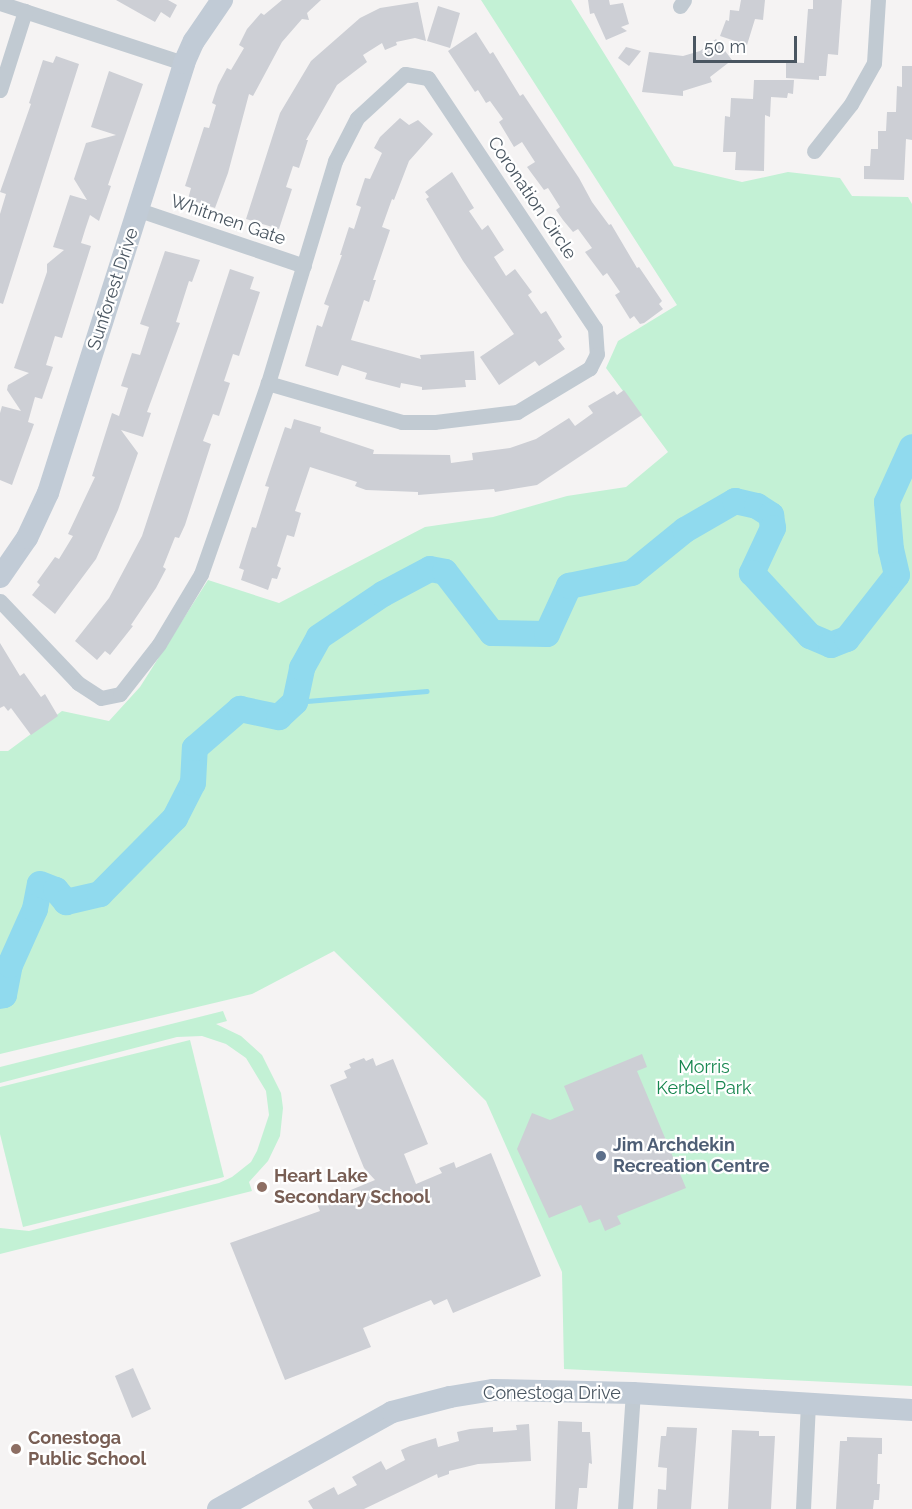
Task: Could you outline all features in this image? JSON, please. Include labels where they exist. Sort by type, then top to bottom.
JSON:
[{"type":"street","name":"Sunforest Drive","points":[[0,577],[27,538],[48,493],[184,63],[194,41],[222,0]]},
{"type":"street","points":[[814,151],[851,104],[874,63],[878,0]]},
{"type":"street","points":[[0,3],[184,63]]},
{"type":"street","points":[[0,90],[25,11]]},
{"type":"street","name":"Coronation Circle","points":[[0,602],[78,683],[101,698],[120,694],[159,644],[201,574],[267,383],[335,161],[357,118],[405,74],[428,78],[595,328],[597,354],[590,368],[517,412],[434,422],[402,422],[267,383]]},
{"type":"street","name":"Whitmen Gate","points":[[139,210],[304,266]]},
{"type":"street","name":"Conestoga Drive","points":[[218,1509],[392,1412],[450,1396],[493,1390],[633,1393],[912,1410]]},
{"type":"street","points":[[625,1509],[633,1393]]},
{"type":"street","points":[[803,1509],[808,1404]]},
{"type":"green space","name":"Morris Kerbel Park","points":[[481,0],[571,0],[674,166],[742,182],[788,172],[840,178],[852,196],[908,197],[912,204],[912,1386],[564,1369],[562,1272],[486,1101],[334,951],[252,994],[0,1054],[0,751],[8,751],[62,711],[109,721],[140,687],[208,580],[279,603],[425,527],[493,517],[567,496],[626,487],[668,452],[606,368],[618,341],[677,305]]},
{"type":"green space","points":[[223,1011],[227,1021],[216,1024],[241,1036],[262,1055],[281,1093],[283,1108],[280,1136],[268,1161],[249,1182],[252,1191],[0,1254],[0,1228],[29,1231],[219,1183],[232,1177],[251,1162],[269,1115],[266,1091],[246,1058],[226,1044],[202,1036],[177,1037],[0,1083],[0,1067]]},
{"type":"green space","points":[[190,1040],[224,1177],[23,1227],[0,1134],[0,1087]]},
{"type":"building","points":[[116,0],[168,0],[177,5],[170,18],[161,12],[155,22]]},
{"type":"building","points":[[282,0],[321,0],[307,13],[309,20],[302,19],[282,42],[253,96],[249,94],[228,173],[215,208],[188,199],[191,188],[185,186],[204,127],[209,128],[216,105],[212,103],[218,85],[227,68],[231,70],[244,48],[239,45],[247,29],[261,13],[264,15]]},
{"type":"building","points":[[588,0],[609,0],[610,5],[623,3],[629,24],[621,27],[627,31],[606,40],[594,13],[590,14]]},
{"type":"building","points":[[741,0],[765,0],[763,20],[755,19],[747,45],[720,36],[726,20],[729,21],[730,10],[739,11]]},
{"type":"building","points":[[813,0],[842,0],[838,55],[828,54],[826,76],[819,76],[819,80],[786,78],[786,62],[804,63],[808,9],[813,9]]},
{"type":"building","points":[[418,2],[426,41],[415,38],[396,42],[397,45],[385,50],[382,43],[363,55],[367,62],[337,85],[306,140],[308,140],[299,168],[293,166],[286,187],[292,189],[279,229],[246,219],[280,113],[311,61],[360,18],[380,8]]},
{"type":"building","points":[[438,6],[460,13],[450,48],[427,41]]},
{"type":"building","points":[[476,32],[490,54],[493,52],[520,96],[523,94],[579,178],[592,202],[609,225],[611,224],[637,268],[639,267],[662,301],[659,304],[663,309],[644,323],[640,324],[634,316],[630,319],[615,295],[620,292],[607,273],[603,276],[585,252],[592,248],[578,229],[573,232],[563,220],[556,210],[560,207],[548,188],[544,190],[527,167],[535,162],[522,142],[514,147],[499,122],[503,119],[490,101],[486,103],[478,90],[475,92],[448,51]]},
{"type":"building","points":[[716,39],[732,60],[710,77],[712,82],[683,91],[683,96],[642,92],[649,52],[683,56],[700,51]]},
{"type":"building","points":[[626,47],[641,51],[629,66],[618,58]]},
{"type":"building","points":[[56,56],[79,64],[3,304],[0,303],[0,214],[6,194],[0,192],[31,104],[29,103],[43,60],[53,63]]},
{"type":"building","points":[[902,66],[912,66],[912,140],[906,139],[904,180],[864,179],[864,166],[870,166],[871,149],[878,149],[878,131],[886,131],[887,112],[896,112],[897,86],[902,87]]},
{"type":"building","points":[[109,71],[143,84],[108,185],[111,186],[99,221],[90,215],[85,230],[81,243],[91,246],[62,338],[55,336],[46,365],[53,367],[42,399],[35,397],[28,422],[34,424],[12,485],[0,480],[0,413],[2,406],[21,411],[7,390],[8,385],[29,373],[14,368],[47,272],[47,264],[64,250],[53,247],[70,195],[87,200],[74,179],[86,143],[116,135],[91,127]]},
{"type":"building","points":[[754,80],[794,80],[793,94],[788,93],[787,98],[771,97],[770,117],[765,115],[764,171],[735,170],[736,152],[723,152],[725,116],[730,117],[731,98],[753,99]]},
{"type":"building","points":[[400,118],[409,125],[418,120],[433,134],[409,161],[394,200],[392,199],[382,227],[390,230],[373,280],[376,280],[369,302],[364,300],[351,340],[421,359],[420,355],[474,351],[476,380],[465,380],[466,387],[422,390],[422,387],[401,383],[400,388],[365,379],[367,373],[342,365],[338,376],[305,366],[317,325],[322,327],[329,306],[324,304],[342,255],[340,255],[349,227],[354,229],[361,207],[356,205],[365,178],[370,179],[382,153],[374,148],[380,137]]},
{"type":"building","points":[[452,172],[474,208],[469,211],[482,230],[488,225],[504,250],[494,257],[506,276],[515,269],[532,292],[528,295],[541,314],[546,311],[562,337],[558,340],[565,349],[539,366],[535,361],[499,385],[480,357],[514,334],[463,261],[426,199],[429,197],[425,192]]},
{"type":"building","points":[[165,251],[200,260],[192,282],[189,281],[176,322],[180,323],[147,412],[151,413],[143,437],[121,430],[138,453],[118,510],[96,559],[55,614],[32,595],[40,585],[37,582],[55,557],[59,559],[73,536],[68,534],[95,477],[92,476],[112,413],[119,416],[128,388],[121,386],[132,353],[140,355],[149,327],[140,324]]},
{"type":"building","points":[[230,269],[254,277],[250,289],[260,292],[239,356],[233,354],[224,381],[230,383],[219,416],[213,414],[203,441],[211,444],[185,525],[179,538],[175,537],[163,567],[166,569],[131,625],[133,626],[110,655],[105,651],[97,660],[75,641],[109,598],[142,536]]},
{"type":"building","points":[[624,390],[642,415],[537,485],[495,492],[494,489],[418,495],[418,492],[366,490],[355,486],[357,482],[310,467],[295,511],[301,513],[294,537],[287,535],[277,566],[281,568],[277,579],[272,578],[268,590],[241,580],[244,570],[239,568],[252,527],[256,528],[269,487],[265,486],[285,427],[291,429],[294,419],[321,427],[320,432],[374,450],[373,454],[450,455],[451,463],[473,460],[472,453],[510,448],[536,439],[569,418],[575,426],[593,413],[588,406],[614,391],[617,395]]},
{"type":"building","points":[[0,643],[20,676],[24,673],[41,697],[45,694],[58,716],[31,735],[11,708],[8,711],[4,706],[0,708]]},
{"type":"building","points":[[642,1054],[647,1067],[637,1071],[686,1188],[617,1216],[621,1224],[605,1231],[600,1219],[589,1223],[581,1205],[549,1218],[517,1149],[532,1113],[550,1120],[574,1110],[564,1086]]},
{"type":"building","points":[[364,1058],[366,1061],[373,1058],[376,1066],[393,1059],[428,1144],[404,1154],[416,1184],[442,1173],[439,1168],[454,1162],[456,1168],[491,1153],[541,1276],[453,1313],[447,1299],[434,1305],[431,1300],[363,1328],[371,1347],[285,1380],[230,1243],[320,1211],[317,1204],[375,1180],[364,1168],[330,1085],[347,1078],[344,1071],[351,1068],[349,1064]]},
{"type":"building","points":[[133,1368],[151,1409],[132,1418],[115,1376]]},
{"type":"building","points":[[558,1421],[582,1422],[582,1432],[590,1432],[592,1464],[589,1463],[587,1488],[579,1488],[577,1509],[555,1509]]},
{"type":"building","points":[[529,1424],[531,1461],[478,1464],[449,1471],[449,1474],[438,1478],[437,1474],[364,1509],[313,1509],[308,1501],[334,1487],[338,1495],[357,1485],[352,1477],[381,1461],[386,1470],[405,1460],[401,1450],[410,1446],[436,1438],[438,1447],[459,1441],[457,1432],[493,1427],[493,1432],[517,1430],[516,1425]]},
{"type":"building","points":[[667,1427],[697,1428],[691,1509],[657,1509],[658,1489],[666,1490],[667,1468],[658,1467],[661,1436],[666,1436]]},
{"type":"building","points":[[732,1430],[759,1431],[759,1436],[775,1436],[771,1509],[728,1509]]},
{"type":"building","points":[[847,1437],[882,1438],[882,1454],[878,1454],[879,1500],[874,1500],[873,1509],[836,1509],[840,1441],[847,1441]]},
{"type":"waterway","points":[[0,996],[4,995],[10,965],[35,909],[40,884],[56,890],[66,902],[100,894],[175,818],[193,783],[195,748],[240,709],[279,717],[295,702],[302,668],[319,637],[383,594],[430,569],[445,572],[492,633],[547,634],[569,586],[632,573],[685,530],[735,501],[757,506],[771,515],[773,528],[752,573],[810,636],[831,645],[847,639],[897,575],[891,550],[887,502],[912,447]]},
{"type":"waterway","points":[[295,702],[427,691]]},
{"type":"place","name":"Jim Archdekin Recreation Centre","points":[[601,1156]]},
{"type":"place","name":"Heart Lake Secondary School","points":[[262,1187]]},
{"type":"place","name":"Conestoga Public School","points":[[16,1449]]}]
